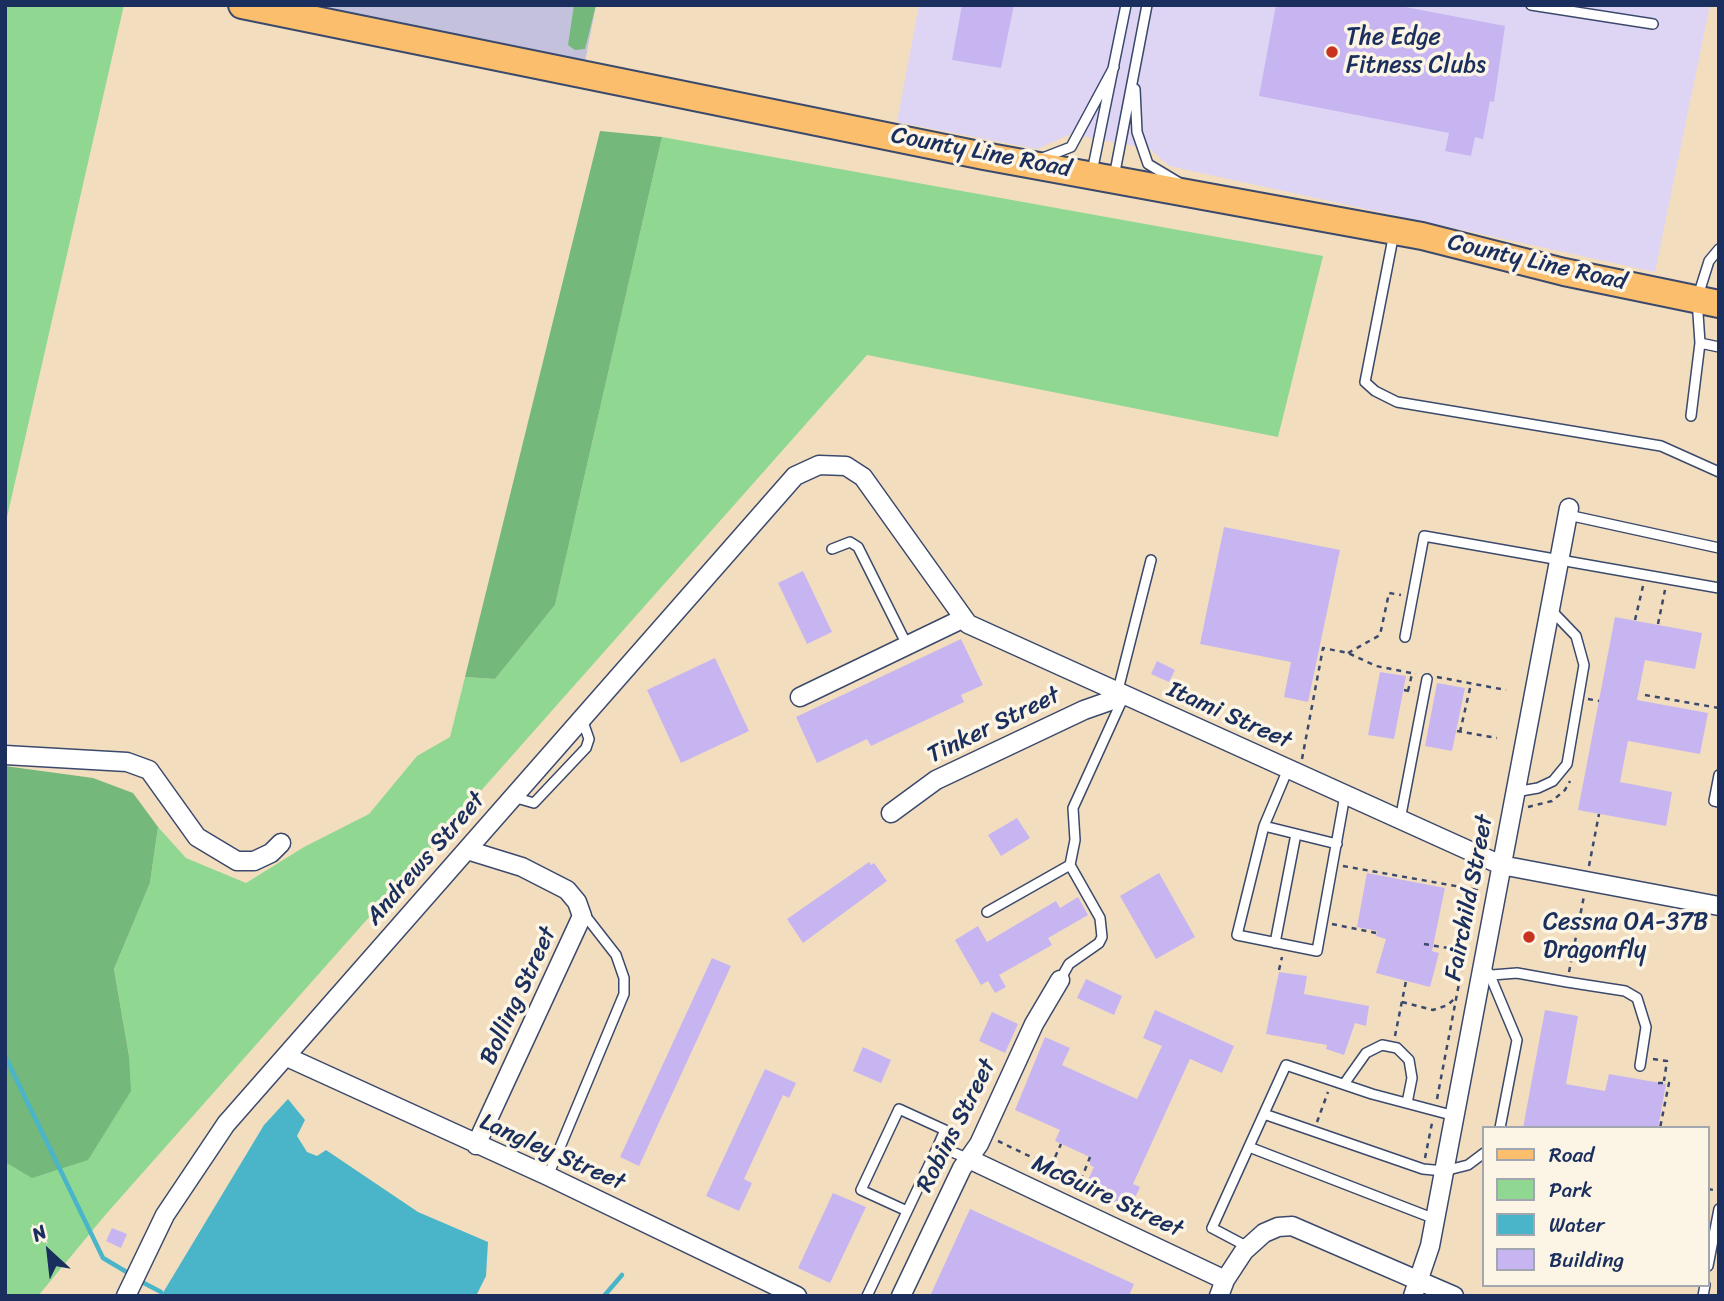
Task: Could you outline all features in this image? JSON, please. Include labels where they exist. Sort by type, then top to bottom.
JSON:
[{"type":"main road","name":"County Line Road","points":[[242,5],[984,156],[1395,231],[1708,302]]},
{"type":"street","name":"Itami Street","points":[[795,476],[828,463],[846,466],[863,477],[968,624],[1501,864],[1719,906]]},
{"type":"street","name":"Andrews Street","points":[[126,1296],[158,1229],[192,1171],[226,1124],[795,476]]},
{"type":"street","name":"Fairchild Street","points":[[1417,1288],[1435,1219],[1486,966],[1501,864],[1520,799],[1550,609],[1569,512]]},
{"type":"street","points":[[800,697],[962,619]]},
{"type":"street","name":"Tinker Street","points":[[891,813],[936,780],[1121,693]]},
{"type":"street","points":[[5,755],[127,762],[149,771],[197,836],[237,861],[254,861],[271,853],[281,843]]},
{"type":"street","name":"Bolling Street","points":[[467,850],[522,867],[567,890],[580,909],[580,924],[476,1145]]},
{"type":"street","name":"Robins Street","points":[[901,1296],[984,1134],[1034,1024],[1060,980]]},
{"type":"street","name":"Langley Street","points":[[286,1057],[548,1176],[797,1296]]},
{"type":"street","name":"McGuire Street","points":[[969,1159],[1222,1288]]},
{"type":"street","points":[[1222,1288],[1248,1247],[1264,1233],[1278,1227],[1305,1229],[1417,1288],[1454,1296]]},
{"type":"lane","points":[[1103,176],[1114,67],[1126,5]]},
{"type":"lane","points":[[1103,176],[1134,72],[1147,5]]},
{"type":"lane","points":[[1531,5],[1653,24]]},
{"type":"lane","points":[[984,156],[1039,159],[1071,148],[1114,67]]},
{"type":"lane","points":[[1134,72],[1137,132],[1148,164],[1208,197]]},
{"type":"lane","points":[[1395,231],[1365,382],[1375,391],[1397,402],[1661,446],[1719,471]]},
{"type":"lane","points":[[1691,416],[1708,302],[1709,261],[1719,248]]},
{"type":"lane","points":[[1700,343],[1719,347]]},
{"type":"lane","points":[[1569,512],[1719,548]]},
{"type":"lane","points":[[1405,637],[1424,536],[1719,589]]},
{"type":"lane","points":[[832,550],[850,542],[858,547],[907,645]]},
{"type":"lane","points":[[1060,980],[1069,964],[1094,948],[1102,937],[1100,918],[1070,865],[1075,840],[1073,808],[1121,693],[1151,560]]},
{"type":"lane","points":[[1520,799],[1553,781],[1567,764],[1584,665],[1576,636],[1550,609]]},
{"type":"lane","points":[[1399,820],[1429,677]]},
{"type":"lane","points":[[1293,772],[1264,826],[1237,935],[1317,951],[1345,796]]},
{"type":"lane","points":[[1719,775],[1714,801],[1719,802]]},
{"type":"lane","points":[[1264,826],[1337,844]]},
{"type":"lane","points":[[1280,944],[1296,834]]},
{"type":"lane","points":[[987,912],[1070,865]]},
{"type":"lane","points":[[548,1176],[624,994],[624,978],[616,955],[580,909]]},
{"type":"lane","points":[[1486,966],[1625,991],[1637,998],[1646,1027],[1641,1061]]},
{"type":"lane","points":[[1486,966],[1517,1040],[1500,1126]]},
{"type":"lane","points":[[1344,1084],[1366,1053],[1382,1045],[1397,1048],[1409,1060],[1412,1078],[1407,1103]]},
{"type":"lane","points":[[1248,1247],[1212,1228],[1286,1065],[1455,1116]]},
{"type":"lane","points":[[867,1296],[907,1212],[938,1146],[946,1130],[899,1109],[861,1190],[907,1212]]},
{"type":"lane","points":[[1264,1114],[1423,1169],[1444,1171],[1468,1165],[1482,1154]]},
{"type":"lane","points":[[938,1146],[969,1159]]},
{"type":"lane","points":[[1249,1147],[1435,1219]]},
{"type":"lane","points":[[1710,1256],[1719,1209]]},
{"type":"path","points":[[1635,620],[1645,575]]},
{"type":"path","points":[[1658,624],[1667,579]]},
{"type":"path","points":[[1348,653],[1380,635],[1389,593],[1412,597]]},
{"type":"path","points":[[1293,772],[1324,648],[1348,653],[1376,666],[1506,690]]},
{"type":"path","points":[[1408,691],[1412,673]]},
{"type":"path","points":[[1471,684],[1458,731],[1497,738]]},
{"type":"path","points":[[1645,695],[1719,708]]},
{"type":"path","points":[[1520,799],[1543,805],[1559,796],[1570,782],[1572,770]]},
{"type":"path","points":[[1333,864],[1477,889],[1495,897]]},
{"type":"path","points":[[1423,1169],[1477,889]]},
{"type":"path","points":[[1322,922],[1376,933]]},
{"type":"path","points":[[1279,971],[1280,944]]},
{"type":"path","points":[[1424,944],[1465,951],[1486,966]]},
{"type":"path","points":[[1402,1002],[1433,1010],[1448,1005],[1456,997]]},
{"type":"path","points":[[1641,1061],[1667,1061],[1664,1082]]},
{"type":"path","points":[[1658,1083],[1669,1083],[1660,1126]]},
{"type":"path","points":[[984,1134],[1085,1183],[1079,1196]]},
{"type":"path","points":[[1051,1166],[1061,1144]]},
{"type":"path","points":[[1080,1181],[1090,1157]]},
{"type":"shaded area","points":[[302,5],[596,5],[585,62]]},
{"type":"shaded area","points":[[919,5],[1710,5],[1655,272],[1169,166],[1150,149],[1071,134],[1037,149],[897,122]]},
{"type":"green space","points":[[5,5],[124,5],[5,526]]},
{"type":"green space","points":[[574,5],[596,5],[585,49],[575,50],[568,45]]},
{"type":"green space","points":[[600,131],[662,137],[555,605],[495,679],[465,677]]},
{"type":"green space","points":[[662,137],[1323,256],[1278,437],[867,355],[107,1213],[38,1296],[5,1296],[5,1160],[129,1056],[114,969],[150,883],[158,827],[186,858],[246,883],[304,847],[369,814],[417,756],[450,737],[465,677],[495,679],[555,605]]},
{"type":"green space","points":[[5,766],[93,778],[133,793],[158,827],[150,883],[114,969],[129,1056],[131,1091],[88,1160],[32,1178],[5,1162]]},
{"type":"water","points":[[288,1099],[305,1120],[297,1136],[307,1152],[317,1156],[326,1150],[418,1212],[488,1242],[486,1276],[476,1296],[161,1296],[264,1125]]},
{"type":"building","points":[[962,5],[1014,5],[1001,68],[952,60]]},
{"type":"building","points":[[1276,5],[1395,5],[1505,26],[1494,102],[1490,101],[1483,139],[1475,137],[1471,156],[1445,151],[1449,133],[1259,96]]},
{"type":"building","points":[[1224,527],[1340,550],[1308,702],[1284,697],[1291,662],[1200,644]]},
{"type":"building","points":[[803,571],[832,632],[807,644],[778,583]]},
{"type":"building","points":[[1615,617],[1702,633],[1695,669],[1645,660],[1637,700],[1708,713],[1700,754],[1628,741],[1620,782],[1672,792],[1666,826],[1578,810]]},
{"type":"building","points":[[961,639],[983,685],[961,695],[964,702],[871,746],[867,739],[817,763],[796,717]]},
{"type":"building","points":[[715,658],[749,731],[681,763],[647,690]]},
{"type":"building","points":[[1157,661],[1175,670],[1169,682],[1151,674]]},
{"type":"building","points":[[1380,672],[1406,676],[1394,739],[1368,735]]},
{"type":"building","points":[[1437,683],[1465,688],[1452,751],[1425,746]]},
{"type":"building","points":[[1017,818],[1030,838],[1001,856],[988,835]]},
{"type":"building","points":[[869,862],[871,865],[874,863],[887,881],[803,943],[787,919]]},
{"type":"building","points":[[1159,873],[1195,937],[1156,959],[1120,896]]},
{"type":"building","points":[[1367,873],[1445,888],[1432,951],[1439,953],[1430,987],[1376,973],[1386,939],[1376,936],[1377,931],[1357,927]]},
{"type":"building","points":[[1078,897],[1088,915],[1048,938],[1052,945],[999,975],[1006,987],[995,993],[988,981],[981,985],[955,940],[978,926],[987,942],[1056,901],[1060,908]]},
{"type":"building","points":[[712,958],[731,966],[639,1166],[620,1157]]},
{"type":"building","points":[[1279,972],[1307,976],[1304,994],[1369,1006],[1366,1026],[1355,1023],[1344,1055],[1326,1049],[1327,1045],[1266,1034]]},
{"type":"building","points":[[1086,979],[1122,996],[1114,1015],[1077,998]]},
{"type":"building","points":[[1155,1010],[1234,1046],[1222,1073],[1190,1059],[1133,1184],[1140,1187],[1129,1211],[1083,1191],[1094,1167],[1090,1165],[1090,1157],[1055,1141],[1060,1130],[1015,1110],[1045,1037],[1070,1048],[1062,1065],[1137,1099],[1162,1046],[1143,1038]]},
{"type":"building","points":[[1545,1010],[1578,1016],[1566,1084],[1605,1091],[1609,1074],[1666,1084],[1658,1126],[1523,1126]]},
{"type":"building","points":[[992,1012],[1018,1024],[1005,1053],[979,1041]]},
{"type":"building","points":[[863,1047],[891,1060],[881,1083],[853,1071]]},
{"type":"building","points":[[765,1069],[796,1083],[789,1098],[783,1095],[744,1179],[752,1183],[739,1211],[706,1196]]},
{"type":"building","points":[[833,1193],[866,1207],[830,1283],[798,1268]]},
{"type":"building","points":[[970,1209],[1134,1284],[1129,1296],[930,1296]]},
{"type":"building","points":[[112,1228],[127,1234],[121,1248],[106,1241]]},
{"type":"waterway","points":[[5,1056],[103,1258],[130,1274]]},
{"type":"waterway","points":[[604,1296],[622,1275]]},
{"type":"waterway","points":[[140,1281],[161,1292]]},
{"type":"place","name":"The Edge Fitness Clubs","points":[[1332,52]]},
{"type":"place","name":"Cessna OA-37B Dragonfly","points":[[1529,937]]}]
